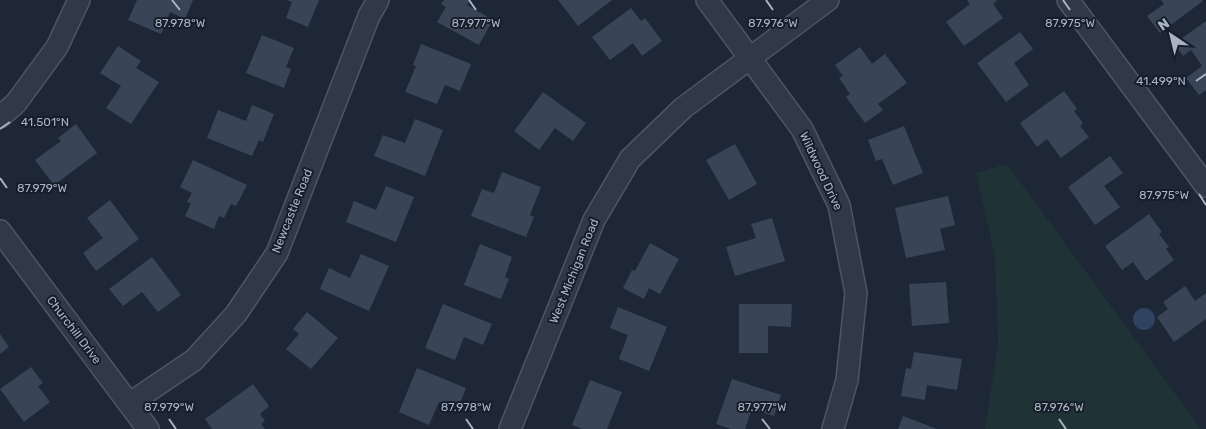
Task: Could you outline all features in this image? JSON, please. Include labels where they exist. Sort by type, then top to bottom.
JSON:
[{"type":"street","points":[[0,117],[16,102],[57,47],[79,0]]},
{"type":"street","name":"Newcastle Road","points":[[130,404],[194,360],[236,314],[277,253],[369,16],[378,0]]},
{"type":"street","name":"Wildwood Drive","points":[[707,0],[802,129],[839,205],[856,293],[847,380],[833,429]]},
{"type":"street","name":"West Michigan Road","points":[[510,429],[594,220],[630,159],[684,108],[828,0]]},
{"type":"street","points":[[1068,0],[1206,186]]},
{"type":"street","name":"Churchill Drive","points":[[0,231],[148,429]]},
{"type":"green space","points":[[1007,164],[1201,429],[985,429],[998,343],[995,256],[976,173]]},
{"type":"water","points":[[1144,308],[1152,311],[1155,319],[1152,327],[1144,330],[1136,327],[1133,319],[1136,311]]},
{"type":"building","points":[[137,0],[193,0],[185,19],[170,12],[161,34],[128,20]]},
{"type":"building","points":[[287,0],[319,0],[308,27],[286,18],[292,2]]},
{"type":"building","points":[[444,0],[470,0],[467,5],[493,20],[479,45],[437,22],[446,7],[441,4]]},
{"type":"building","points":[[558,0],[612,0],[578,26]]},
{"type":"building","points":[[967,0],[996,0],[993,4],[1003,18],[964,46],[946,22],[970,4]]},
{"type":"building","points":[[1161,0],[1203,1],[1160,33],[1147,16],[1164,4]]},
{"type":"building","points":[[631,8],[641,21],[645,18],[662,41],[642,56],[633,43],[610,60],[592,37]]},
{"type":"building","points":[[1206,21],[1206,90],[1199,95],[1186,78],[1202,66],[1191,50],[1183,56],[1174,44]]},
{"type":"building","points":[[1020,32],[1033,49],[1014,63],[1029,85],[1006,102],[977,63]]},
{"type":"building","points":[[262,35],[294,48],[286,67],[291,69],[284,88],[246,73]]},
{"type":"building","points":[[421,44],[471,64],[460,91],[445,85],[437,104],[405,92],[416,66],[413,65]]},
{"type":"building","points":[[118,46],[141,61],[136,68],[159,82],[131,124],[106,108],[121,86],[100,73]]},
{"type":"building","points":[[860,47],[872,64],[885,54],[907,83],[878,104],[883,110],[865,123],[846,97],[850,94],[839,78],[843,76],[835,65]]},
{"type":"building","points":[[1064,91],[1077,109],[1074,111],[1083,123],[1080,126],[1089,137],[1061,158],[1047,139],[1037,147],[1020,123]]},
{"type":"building","points":[[543,92],[586,123],[573,141],[555,128],[539,150],[514,131]]},
{"type":"building","points":[[252,105],[274,114],[263,142],[259,140],[252,156],[207,138],[218,110],[246,121]]},
{"type":"building","points":[[415,119],[443,130],[425,176],[374,156],[383,135],[405,143]]},
{"type":"building","points":[[76,124],[97,153],[54,185],[35,160],[61,141],[58,138]]},
{"type":"building","points":[[904,126],[923,173],[893,185],[882,159],[876,161],[868,140]]},
{"type":"building","points":[[735,144],[757,184],[729,200],[706,160]]},
{"type":"building","points":[[1110,156],[1123,173],[1104,186],[1120,207],[1095,225],[1068,187]]},
{"type":"building","points":[[193,160],[247,185],[236,206],[231,204],[224,218],[219,216],[214,229],[185,216],[191,203],[187,202],[192,193],[180,187]]},
{"type":"building","points":[[502,172],[541,187],[530,215],[534,217],[526,237],[471,216],[482,189],[494,193]]},
{"type":"building","points":[[386,186],[414,197],[396,242],[346,222],[354,201],[376,210]]},
{"type":"building","points":[[948,196],[955,225],[940,229],[945,250],[906,258],[895,208]]},
{"type":"building","points":[[110,200],[139,239],[96,271],[83,253],[103,238],[87,218]]},
{"type":"building","points":[[1149,214],[1162,232],[1159,234],[1169,247],[1166,249],[1174,260],[1146,281],[1133,262],[1122,270],[1105,246]]},
{"type":"building","points":[[772,218],[785,261],[735,276],[726,247],[756,238],[751,224]]},
{"type":"building","points":[[650,243],[679,259],[660,294],[649,288],[644,299],[623,288],[632,270],[635,271]]},
{"type":"building","points":[[480,244],[512,257],[505,277],[509,279],[501,299],[464,285]]},
{"type":"building","points":[[361,254],[389,266],[369,311],[320,289],[329,268],[350,278]]},
{"type":"building","points":[[152,257],[181,295],[158,312],[142,292],[123,306],[109,289]]},
{"type":"building","points":[[946,282],[949,323],[912,326],[909,284]]},
{"type":"building","points":[[1185,286],[1195,301],[1206,293],[1206,319],[1174,342],[1157,317],[1168,309],[1163,302]]},
{"type":"building","points":[[443,304],[492,324],[483,345],[464,337],[455,360],[425,348]]},
{"type":"building","points":[[739,304],[792,304],[791,327],[768,326],[768,353],[739,353]]},
{"type":"building","points":[[618,307],[667,327],[649,371],[619,359],[628,335],[610,328]]},
{"type":"building","points":[[307,312],[338,338],[311,369],[286,349],[299,334],[293,329]]},
{"type":"building","points":[[0,334],[9,347],[0,354]]},
{"type":"building","points":[[914,352],[962,359],[957,390],[927,385],[925,400],[901,396],[906,368],[911,369]]},
{"type":"building","points":[[31,367],[43,383],[38,386],[50,402],[24,422],[0,389]]},
{"type":"building","points":[[417,368],[466,388],[458,409],[439,402],[429,425],[399,412]]},
{"type":"building","points":[[732,379],[781,395],[774,416],[752,409],[745,429],[731,429],[716,424]]},
{"type":"building","points":[[590,380],[622,392],[607,429],[582,429],[572,425]]},
{"type":"building","points":[[253,384],[269,406],[260,414],[265,421],[261,424],[265,429],[212,429],[205,419]]},
{"type":"building","points":[[903,416],[937,429],[898,429]]}]
